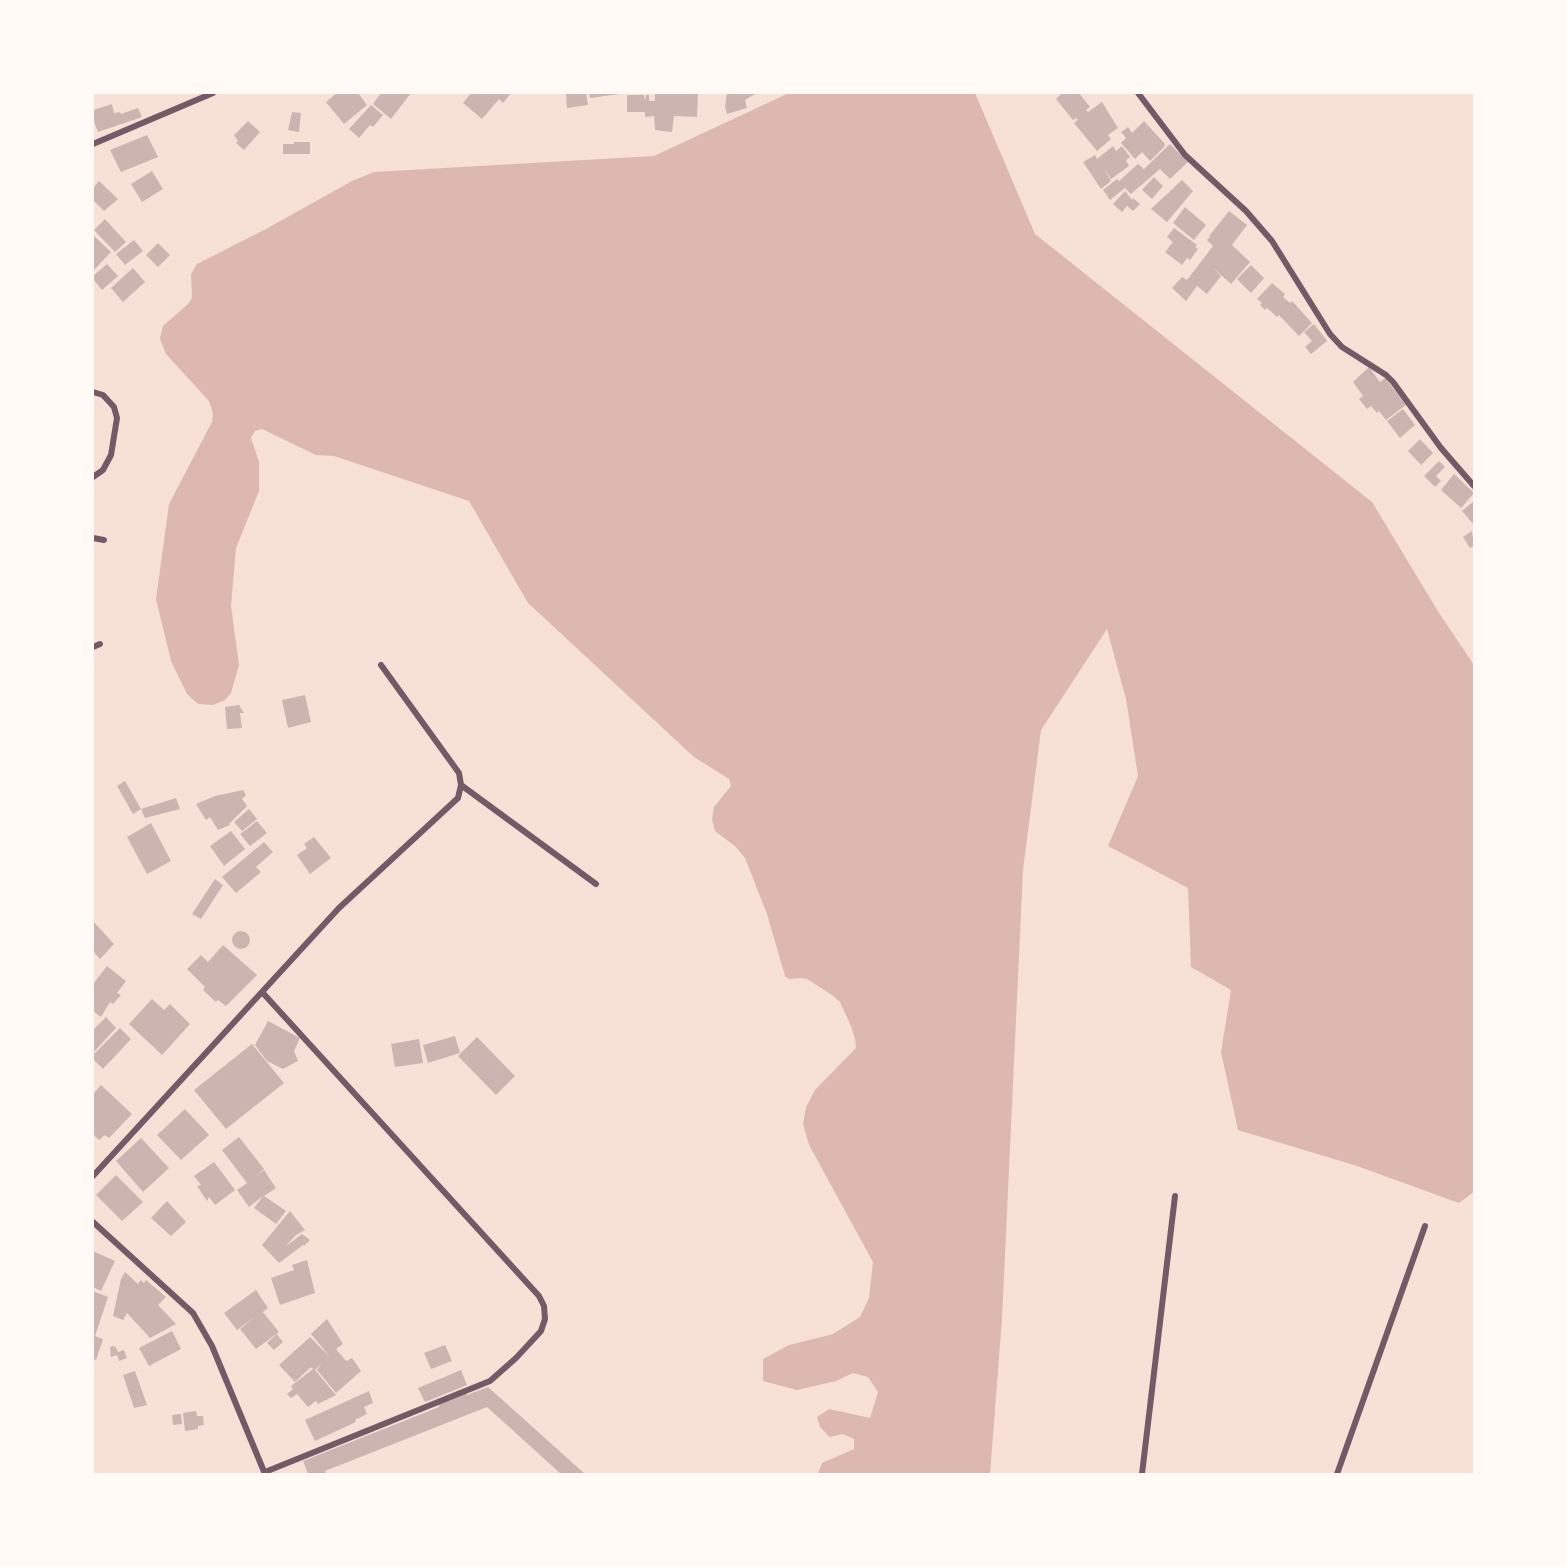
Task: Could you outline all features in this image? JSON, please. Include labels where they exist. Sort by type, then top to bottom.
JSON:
[{"type":"street","points":[[93,144],[213,93]]},
{"type":"street","points":[[1138,93],[1185,155],[1246,211],[1272,241],[1330,334],[1342,347],[1386,375],[1393,382],[1441,448],[1474,486]]},
{"type":"street","points":[[93,392],[103,394],[114,407],[117,418],[111,455],[103,470],[93,477]]},
{"type":"street","points":[[93,538],[104,540]]},
{"type":"street","points":[[93,1176],[339,908],[458,798],[459,773],[381,665]]},
{"type":"street","points":[[460,785],[596,884]]},
{"type":"street","points":[[93,1222],[193,1313],[212,1346],[265,1473],[490,1381],[541,1331],[545,1319],[544,1306],[539,1296],[262,992]]},
{"type":"street","points":[[1142,1474],[1175,1196]]},
{"type":"street","points":[[1337,1474],[1425,1226]]},
{"type":"shaded area","points":[[789,93],[975,93],[1035,234],[1372,502],[1439,613],[1474,665],[1474,1192],[1459,1203],[1357,1166],[1238,1130],[1221,1052],[1231,990],[1191,967],[1188,888],[1108,846],[1138,776],[1126,699],[1107,629],[1041,730],[1023,870],[1002,1319],[990,1474],[818,1474],[822,1463],[854,1449],[854,1439],[843,1434],[830,1437],[820,1427],[817,1417],[829,1409],[870,1418],[878,1392],[868,1377],[853,1373],[836,1381],[797,1390],[763,1381],[763,1359],[789,1345],[833,1334],[860,1317],[869,1298],[873,1262],[809,1145],[803,1124],[806,1107],[815,1090],[856,1048],[851,1026],[840,1002],[832,995],[807,979],[789,979],[785,976],[767,914],[745,858],[735,846],[715,831],[712,819],[714,807],[731,786],[729,779],[694,757],[528,603],[469,501],[334,456],[316,455],[262,429],[255,431],[251,438],[259,462],[259,491],[236,548],[231,606],[239,665],[231,693],[225,700],[213,705],[198,704],[187,694],[171,661],[156,599],[169,504],[212,422],[213,414],[209,401],[166,354],[160,339],[163,326],[192,298],[191,274],[197,264],[352,181],[374,172],[654,156]]},
{"type":"building","points":[[337,93],[358,93],[367,105],[344,124],[326,102]]},
{"type":"building","points":[[381,93],[411,93],[391,119],[373,104]]},
{"type":"building","points":[[471,93],[511,93],[503,103],[499,99],[482,119],[463,103]]},
{"type":"building","points":[[566,93],[586,93],[588,105],[567,108]]},
{"type":"building","points":[[589,93],[620,93],[620,94],[590,98]]},
{"type":"building","points":[[655,93],[698,93],[697,117],[674,116],[672,132],[670,132],[655,130],[654,116],[645,117],[645,112],[627,112],[627,95],[644,95],[645,101],[646,95],[649,95],[649,101],[655,101]]},
{"type":"building","points":[[727,93],[757,93],[745,100],[747,108],[727,114],[725,107]]},
{"type":"building","points":[[1062,93],[1079,93],[1090,107],[1086,110],[1088,112],[1102,102],[1118,128],[1108,135],[1111,139],[1097,151],[1074,123],[1078,120],[1076,118],[1073,120],[1056,99]]},
{"type":"building","points":[[112,104],[114,113],[120,112],[121,114],[138,108],[142,117],[98,132],[93,119],[93,110]]},
{"type":"building","points":[[371,105],[383,115],[359,138],[349,129]]},
{"type":"building","points":[[292,112],[301,113],[299,132],[288,130]]},
{"type":"building","points":[[248,121],[260,132],[244,150],[236,143],[238,141],[234,135]]},
{"type":"building","points":[[1144,121],[1165,144],[1150,161],[1142,152],[1135,159],[1121,143],[1126,138],[1121,132],[1128,127],[1132,133]]},
{"type":"building","points":[[147,135],[158,157],[121,172],[110,150]]},
{"type":"building","points":[[294,142],[310,142],[310,154],[283,154],[283,144],[294,144]]},
{"type":"building","points":[[1170,144],[1188,162],[1170,179],[1160,169],[1131,194],[1125,188],[1110,200],[1103,190],[1117,179],[1119,181],[1138,164],[1144,169]]},
{"type":"building","points":[[1113,146],[1116,151],[1122,146],[1130,157],[1126,160],[1129,166],[1111,179],[1104,169],[1111,181],[1101,189],[1083,162],[1095,155],[1097,159]]},
{"type":"building","points":[[152,171],[163,189],[142,202],[131,184]]},
{"type":"building","points":[[1154,177],[1163,186],[1152,199],[1142,190]]},
{"type":"building","points":[[1182,180],[1193,191],[1167,222],[1151,209]]},
{"type":"building","points":[[99,181],[118,199],[104,211],[93,200],[93,188]]},
{"type":"building","points":[[1125,191],[1132,200],[1133,198],[1140,204],[1133,211],[1127,206],[1122,212],[1113,204]]},
{"type":"building","points":[[1185,207],[1206,225],[1194,240],[1173,223]]},
{"type":"building","points":[[1229,211],[1247,225],[1232,245],[1250,262],[1231,284],[1212,267],[1221,276],[1207,294],[1197,286],[1186,301],[1172,288],[1182,277],[1187,280],[1213,246],[1207,240]]},
{"type":"building","points":[[105,219],[126,242],[115,252],[94,230]]},
{"type":"building","points":[[1174,228],[1197,245],[1195,247],[1198,249],[1190,260],[1187,258],[1182,265],[1165,252],[1173,242],[1167,237]]},
{"type":"building","points":[[93,235],[111,252],[94,270],[93,269]]},
{"type":"building","points":[[134,240],[143,251],[125,265],[116,254]]},
{"type":"building","points":[[158,243],[170,255],[158,267],[146,255]]},
{"type":"building","points":[[107,264],[118,276],[102,290],[93,276]]},
{"type":"building","points":[[1251,265],[1264,278],[1251,293],[1237,279]]},
{"type":"building","points":[[133,268],[145,282],[123,302],[111,288]]},
{"type":"building","points":[[1272,283],[1285,294],[1283,297],[1290,303],[1292,301],[1312,323],[1299,336],[1279,315],[1277,317],[1260,305],[1262,303],[1257,299]]},
{"type":"building","points":[[1314,324],[1327,341],[1311,354],[1305,347],[1312,341],[1304,332]]},
{"type":"building","points":[[1369,367],[1380,382],[1385,378],[1406,405],[1386,420],[1379,411],[1377,413],[1371,406],[1367,409],[1359,399],[1363,396],[1353,382]]},
{"type":"building","points":[[1403,409],[1415,425],[1400,438],[1387,421]]},
{"type":"building","points":[[1420,439],[1433,453],[1421,465],[1408,451]]},
{"type":"building","points":[[1439,461],[1445,467],[1436,476],[1441,481],[1435,487],[1424,476]]},
{"type":"building","points":[[1454,474],[1474,493],[1461,508],[1441,490]]},
{"type":"building","points":[[1474,501],[1474,525],[1462,511]]},
{"type":"building","points":[[1472,531],[1474,546],[1470,548],[1463,537]]},
{"type":"building","points":[[305,695],[311,722],[288,728],[282,700]]},
{"type":"building","points":[[239,705],[244,713],[240,713],[242,728],[227,729],[225,707]]},
{"type":"building","points":[[125,781],[141,809],[133,814],[117,786]]},
{"type":"building","points":[[243,790],[246,795],[242,799],[247,806],[230,825],[218,830],[210,817],[206,820],[196,804],[215,796]]},
{"type":"building","points":[[176,798],[180,809],[145,818],[141,809]]},
{"type":"building","points":[[249,809],[257,819],[242,831],[234,822]]},
{"type":"building","points":[[257,821],[267,833],[250,846],[240,834]]},
{"type":"building","points":[[151,823],[171,861],[147,874],[127,837]]},
{"type":"building","points":[[231,831],[245,849],[224,866],[210,846]]},
{"type":"building","points":[[314,837],[331,858],[310,874],[297,855],[307,848],[304,844]]},
{"type":"building","points":[[264,842],[273,852],[256,867],[261,872],[236,893],[222,877]]},
{"type":"building","points":[[215,879],[223,885],[201,919],[192,914]]},
{"type":"building","points":[[93,921],[114,944],[100,959],[93,951]]},
{"type":"building","points":[[237,931],[245,931],[250,936],[248,947],[237,949],[232,944],[232,936]]},
{"type":"building","points":[[223,945],[257,975],[226,1006],[218,1000],[216,1002],[203,990],[205,987],[187,969],[201,955],[208,962]]},
{"type":"building","points":[[107,966],[126,981],[117,993],[121,995],[113,1004],[110,1002],[101,1017],[93,1011],[93,984]]},
{"type":"building","points":[[152,999],[164,1010],[170,1004],[190,1024],[162,1055],[129,1024]]},
{"type":"building","points":[[106,1017],[116,1028],[93,1053],[93,1030]]},
{"type":"building","points":[[268,1021],[300,1038],[294,1051],[298,1061],[283,1069],[267,1061],[255,1045]]},
{"type":"building","points":[[120,1028],[131,1039],[103,1069],[93,1059],[93,1055]]},
{"type":"building","points":[[455,1036],[460,1053],[428,1063],[423,1045]]},
{"type":"building","points":[[477,1037],[515,1076],[496,1095],[458,1056]]},
{"type":"building","points":[[419,1039],[423,1063],[395,1067],[391,1044]]},
{"type":"building","points":[[252,1044],[284,1083],[226,1129],[194,1090]]},
{"type":"building","points":[[101,1085],[132,1114],[109,1138],[105,1135],[99,1140],[93,1134],[93,1094]]},
{"type":"building","points":[[185,1109],[209,1135],[181,1160],[157,1135]]},
{"type":"building","points":[[239,1137],[264,1169],[255,1176],[264,1170],[276,1188],[264,1196],[286,1211],[276,1224],[254,1208],[263,1196],[249,1207],[237,1190],[247,1183],[222,1150]]},
{"type":"building","points":[[141,1138],[169,1168],[143,1192],[116,1161]]},
{"type":"building","points":[[214,1162],[235,1190],[215,1205],[209,1197],[207,1201],[197,1186],[201,1185],[194,1176]]},
{"type":"building","points":[[116,1175],[143,1202],[122,1221],[96,1195]]},
{"type":"building","points":[[167,1201],[186,1222],[171,1236],[151,1218]]},
{"type":"building","points":[[290,1211],[305,1230],[296,1235],[285,1247],[302,1234],[310,1240],[279,1263],[262,1245]]},
{"type":"building","points":[[93,1251],[115,1261],[101,1291],[93,1287]]},
{"type":"building","points":[[307,1260],[315,1293],[280,1305],[271,1278],[294,1270],[292,1265]]},
{"type":"building","points":[[125,1272],[138,1284],[141,1280],[144,1283],[146,1280],[166,1297],[158,1305],[176,1324],[150,1338],[127,1313],[123,1320],[113,1316],[121,1279]]},
{"type":"building","points":[[256,1290],[268,1308],[263,1312],[279,1332],[256,1349],[240,1329],[255,1317],[237,1330],[224,1313]]},
{"type":"building","points":[[93,1291],[108,1297],[95,1336],[103,1339],[96,1360],[93,1359]]},
{"type":"building","points":[[327,1319],[343,1344],[336,1349],[346,1361],[352,1358],[361,1371],[336,1393],[317,1370],[322,1363],[315,1370],[336,1395],[318,1404],[316,1401],[308,1407],[297,1394],[291,1398],[287,1394],[293,1389],[291,1386],[313,1369],[311,1367],[295,1382],[279,1365],[310,1337],[331,1358],[311,1334]]},
{"type":"building","points":[[172,1331],[181,1349],[149,1366],[139,1348]]},
{"type":"building","points":[[277,1334],[283,1342],[274,1350],[267,1343]]},
{"type":"building","points":[[445,1345],[452,1361],[431,1369],[424,1353]]},
{"type":"building","points":[[115,1346],[118,1352],[124,1350],[127,1358],[119,1361],[117,1355],[111,1357],[110,1347]]},
{"type":"building","points":[[461,1370],[467,1385],[425,1402],[418,1388]]},
{"type":"building","points":[[135,1371],[147,1405],[134,1408],[123,1375]]},
{"type":"building","points":[[488,1387],[585,1474],[561,1474],[487,1407],[325,1471],[327,1474],[308,1474],[303,1461],[439,1407],[438,1404],[466,1392],[467,1395]]},
{"type":"building","points":[[369,1391],[373,1403],[364,1407],[367,1414],[355,1420],[356,1422],[315,1441],[305,1420]]},
{"type":"building","points":[[196,1411],[197,1416],[203,1416],[204,1425],[198,1426],[198,1429],[185,1431],[183,1413]]},
{"type":"building","points":[[181,1414],[182,1424],[173,1425],[172,1415]]}]
